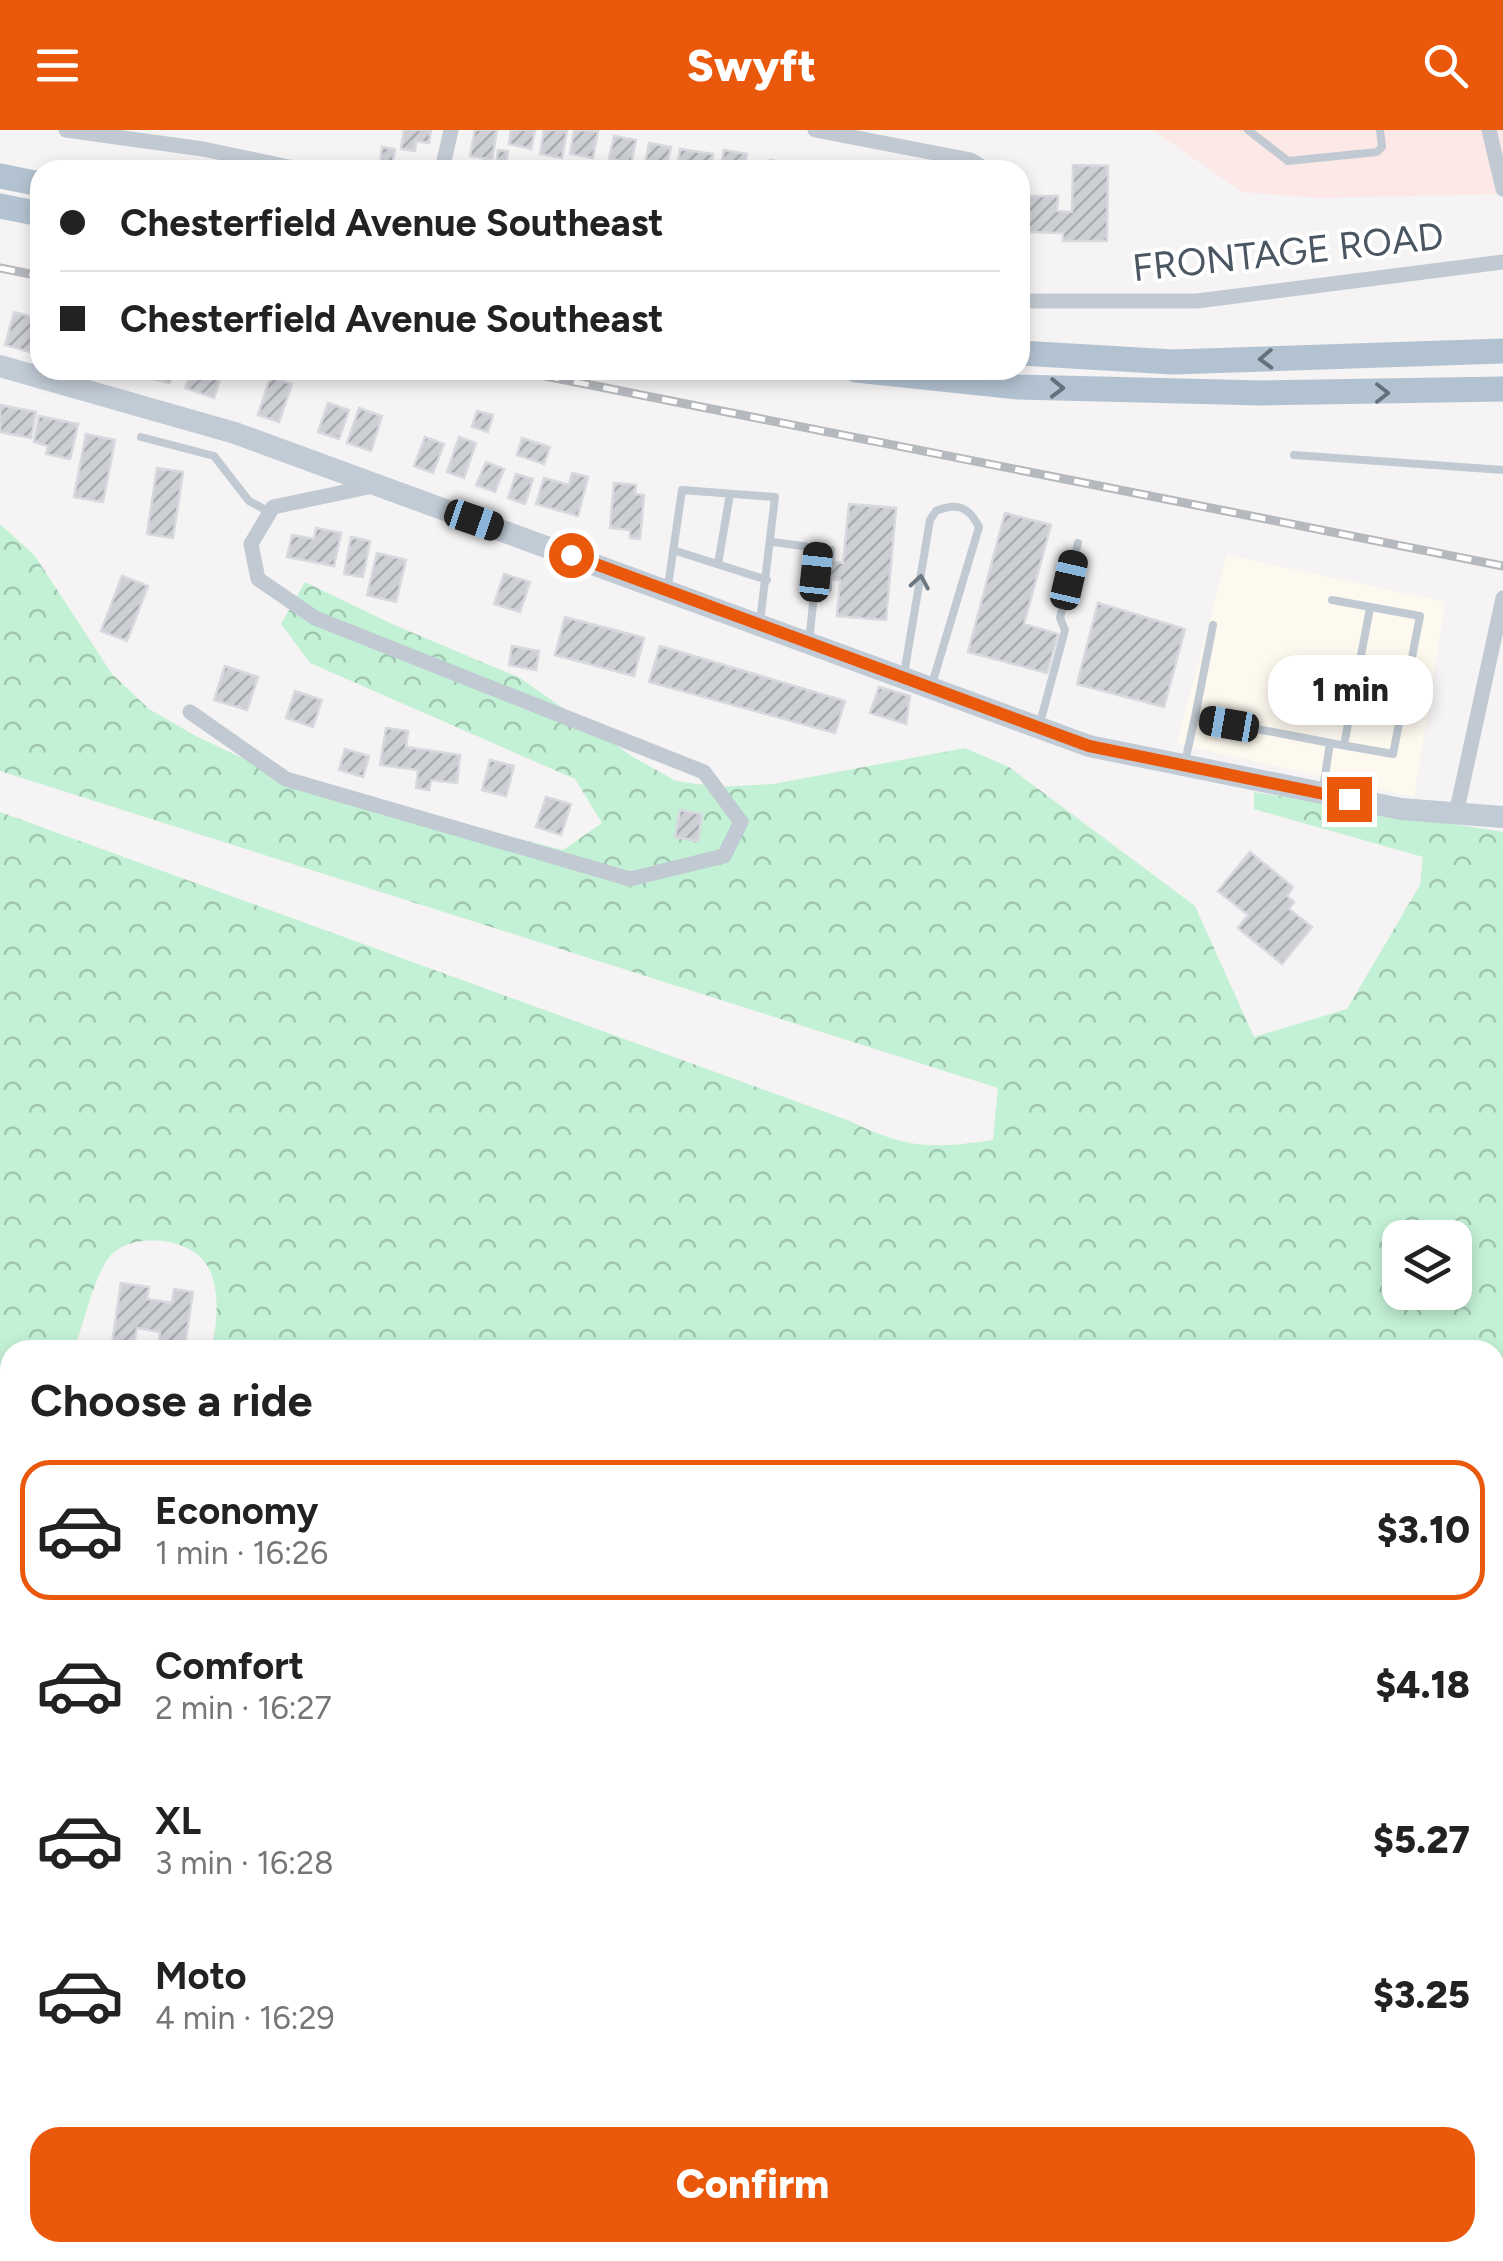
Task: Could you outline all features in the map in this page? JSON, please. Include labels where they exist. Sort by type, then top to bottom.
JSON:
[{"type":"main road","points":[[0,176],[30,182]]},
{"type":"main road","points":[[0,206],[30,212]]},
{"type":"main road","points":[[1030,354],[1173,362],[1503,351]]},
{"type":"main road","points":[[946,380],[1018,388],[1262,394],[1503,390]]},
{"type":"street","points":[[66,130],[203,148],[257,160]]},
{"type":"street","points":[[203,148],[207,130]]},
{"type":"street","points":[[444,160],[452,130]]},
{"type":"street","points":[[815,130],[971,160]]},
{"type":"street","points":[[1489,130],[1502,168],[1503,189]]},
{"type":"street","name":"FRONTAGE ROAD","points":[[1030,301],[1197,301],[1503,262]]},
{"type":"street","points":[[0,366],[30,374]]},
{"type":"street","points":[[50,380],[235,432],[1089,746],[1322,794],[1503,818]]},
{"type":"street","points":[[190,712],[286,779],[630,879],[724,856],[741,822],[704,772],[314,618],[258,579],[251,544],[272,507],[377,486]]},
{"type":"street","points":[[1456,814],[1503,598]]},
{"type":"lane","points":[[1248,130],[1288,161],[1377,152],[1382,147],[1380,130]]},
{"type":"lane","points":[[1496,149],[1498,130]]},
{"type":"lane","points":[[142,437],[214,456],[249,501],[270,512]]},
{"type":"lane","points":[[1294,456],[1503,470]]},
{"type":"lane","points":[[667,591],[682,490],[775,496],[759,626]]},
{"type":"lane","points":[[718,564],[730,494]]},
{"type":"lane","points":[[904,678],[930,520],[936,510],[961,506],[972,512],[979,526],[930,688]]},
{"type":"lane","points":[[772,542],[832,550],[830,562]]},
{"type":"lane","points":[[1039,728],[1064,630],[1060,618],[1078,543]]},
{"type":"lane","points":[[809,646],[819,547]]},
{"type":"lane","points":[[674,550],[767,580]]},
{"type":"lane","points":[[814,598],[828,589],[828,579]]},
{"type":"lane","points":[[1195,717],[1392,754],[1420,616],[1332,600]]},
{"type":"lane","points":[[1344,745],[1370,608]]},
{"type":"lane","points":[[1185,766],[1212,625]]},
{"type":"lane","points":[[1322,794],[1330,743]]},
{"type":"shaded area","points":[[1152,130],[1503,130],[1503,194],[1318,198],[1243,192]]},
{"type":"shaded area","points":[[1227,555],[1445,602],[1414,797],[1177,744]]},
{"type":"green space","points":[[0,524],[35,556],[112,674],[149,709],[282,777],[563,850],[602,823],[575,779],[310,663],[281,624],[305,582],[520,678],[633,757],[676,781],[720,787],[773,784],[965,748],[1009,767],[1195,906],[1254,1037],[1347,1009],[1420,885],[1423,857],[1254,809],[1254,792],[1503,832],[1503,1340],[213,1340],[216,1292],[204,1261],[180,1245],[150,1240],[122,1247],[105,1263],[77,1340],[0,1340],[0,812],[888,1137],[936,1145],[993,1140],[998,1088],[0,771]]},
{"type":"building","points":[[404,130],[431,130],[429,143],[416,141],[415,151],[401,149]]},
{"type":"building","points":[[475,130],[497,130],[492,160],[470,156]]},
{"type":"building","points":[[511,130],[535,130],[531,149],[509,144]]},
{"type":"building","points":[[544,130],[567,130],[562,158],[540,154]]},
{"type":"building","points":[[574,130],[598,131],[593,158],[570,154]]},
{"type":"building","points":[[614,136],[636,140],[632,160],[609,159]]},
{"type":"building","points":[[649,143],[671,147],[668,160],[646,160]]},
{"type":"building","points":[[382,147],[395,149],[393,160],[381,160]]},
{"type":"building","points":[[680,149],[713,154],[712,160],[678,160]]},
{"type":"building","points":[[498,150],[508,151],[507,160],[497,160]]},
{"type":"building","points":[[724,150],[747,154],[746,160],[722,160]]},
{"type":"building","points":[[1073,165],[1108,166],[1107,241],[1063,241],[1063,233],[1030,232],[1030,196],[1058,196],[1057,211],[1072,212]]},
{"type":"building","points":[[14,312],[30,316],[30,352],[5,345]]},
{"type":"building","points":[[188,380],[220,380],[214,398],[185,388]]},
{"type":"building","points":[[269,380],[292,384],[279,422],[258,415]]},
{"type":"building","points":[[328,403],[349,410],[339,439],[318,432]]},
{"type":"building","points":[[0,405],[36,412],[31,438],[0,432]]},
{"type":"building","points":[[359,408],[382,416],[371,451],[347,443]]},
{"type":"building","points":[[477,411],[493,415],[488,432],[472,427]]},
{"type":"building","points":[[39,416],[78,424],[70,459],[46,454],[48,446],[34,442]]},
{"type":"building","points":[[86,434],[115,440],[103,502],[74,497]]},
{"type":"building","points":[[425,437],[444,444],[433,473],[414,466]]},
{"type":"building","points":[[459,437],[476,443],[464,478],[447,472]]},
{"type":"building","points":[[522,438],[550,447],[544,464],[517,455]]},
{"type":"building","points":[[486,462],[504,469],[495,492],[476,485]]},
{"type":"building","points":[[157,468],[183,472],[173,538],[147,534]]},
{"type":"building","points":[[572,473],[588,477],[578,516],[536,504],[544,478],[569,485]]},
{"type":"building","points":[[516,474],[533,479],[525,504],[508,498]]},
{"type":"building","points":[[614,483],[636,485],[635,494],[644,495],[640,539],[630,538],[630,530],[610,528]]},
{"type":"building","points":[[849,504],[896,508],[886,620],[837,616],[840,580],[821,579],[822,561],[843,563]]},
{"type":"building","points":[[1005,513],[1051,525],[1024,624],[1058,634],[1047,673],[968,652]]},
{"type":"building","points":[[316,528],[341,533],[334,566],[287,557],[292,535],[314,539]]},
{"type":"building","points":[[351,537],[370,541],[363,577],[344,574]]},
{"type":"building","points":[[377,553],[406,560],[396,602],[367,595]]},
{"type":"building","points":[[504,574],[530,582],[520,612],[494,604]]},
{"type":"building","points":[[122,576],[148,586],[127,641],[101,631]]},
{"type":"building","points":[[1098,603],[1185,629],[1164,707],[1077,684]]},
{"type":"building","points":[[565,617],[644,638],[634,676],[555,655]]},
{"type":"building","points":[[512,646],[539,651],[536,670],[509,665]]},
{"type":"building","points":[[660,646],[845,701],[835,733],[649,682]]},
{"type":"building","points":[[225,666],[258,677],[247,710],[214,700]]},
{"type":"building","points":[[879,687],[910,696],[906,724],[870,713]]},
{"type":"building","points":[[295,691],[322,700],[313,727],[286,718]]},
{"type":"building","points":[[386,728],[408,731],[406,747],[460,755],[457,783],[431,780],[429,790],[416,788],[418,770],[380,765]]},
{"type":"building","points":[[345,749],[369,756],[363,777],[339,770]]},
{"type":"building","points":[[490,760],[514,766],[506,796],[482,790]]},
{"type":"building","points":[[546,797],[571,804],[561,835],[536,827]]},
{"type":"building","points":[[680,810],[702,814],[698,841],[675,837]]},
{"type":"building","points":[[1250,852],[1293,887],[1287,896],[1294,902],[1289,909],[1312,927],[1282,964],[1238,928],[1248,915],[1218,891]]},
{"type":"building","points":[[121,1283],[149,1287],[147,1299],[172,1303],[174,1289],[193,1292],[186,1340],[159,1340],[160,1332],[137,1328],[135,1340],[112,1340]]},
{"type":"railway","points":[[0,268],[30,274]]},
{"type":"railway","points":[[565,380],[1503,566]]},
{"type":"route","points":[[571,555],[809,646],[1089,746],[1349,799]]}]
